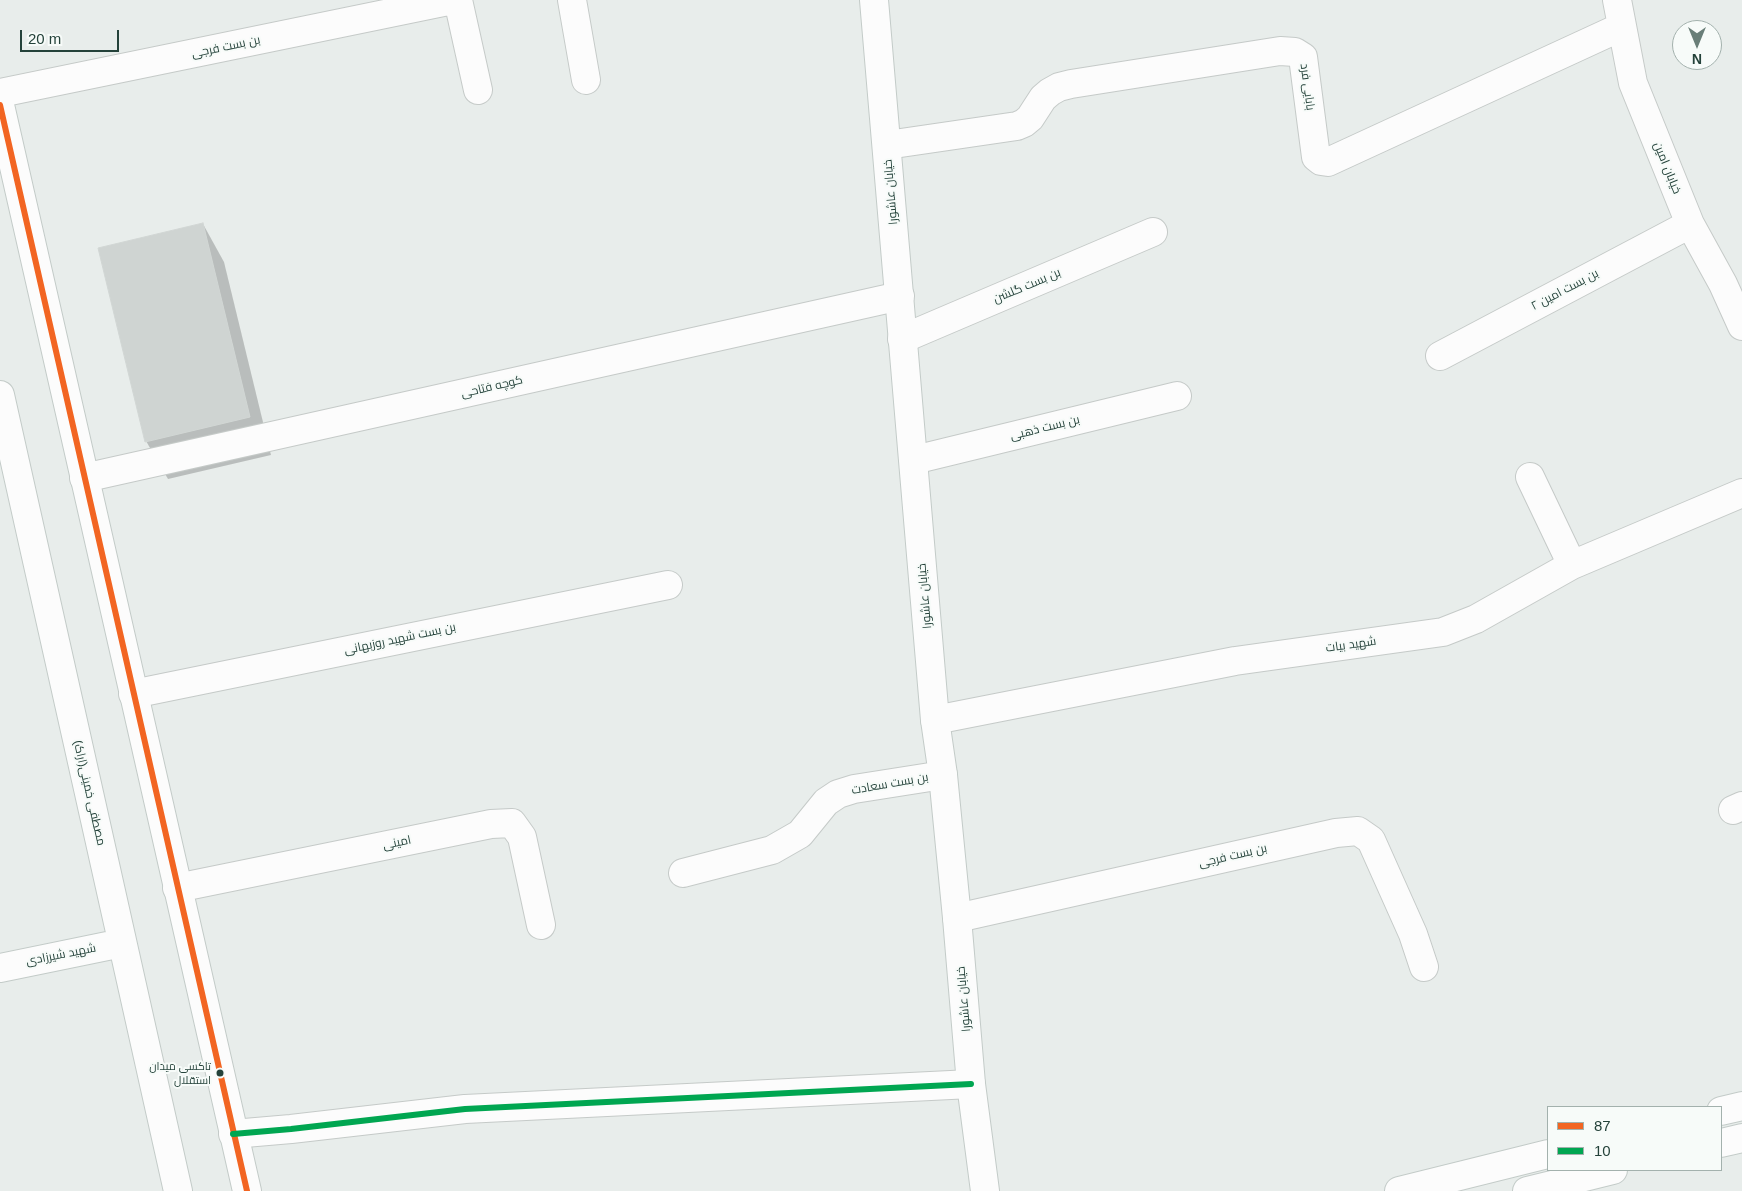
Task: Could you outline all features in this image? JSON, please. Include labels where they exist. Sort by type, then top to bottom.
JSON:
[{"type":"street","name":"بن بست فرجی","points":[[0,93],[453,0]]},
{"type":"street","points":[[458,0],[478,90]]},
{"type":"street","points":[[572,0],[586,80]]},
{"type":"street","name":"خیابان عاشورا","points":[[874,0],[935,720],[943,775],[971,1084],[985,1191]]},
{"type":"street","name":"خیابان امین","points":[[1618,0],[1633,84],[1690,224],[1733,280],[1742,326]]},
{"type":"street","name":"بابایی فرد","points":[[887,145],[1017,126],[1030,118],[1043,98],[1050,92],[1071,84],[1280,51],[1295,52],[1303,57],[1316,157],[1321,162],[1328,162],[1622,27]]},
{"type":"street","points":[[0,105],[246,1191]]},
{"type":"street","name":"بن بست امین ۲","points":[[1440,356],[1690,224]]},
{"type":"street","name":"بن بست گلشن","points":[[902,339],[1153,232]]},
{"type":"street","name":"کوچه فتاحی","points":[[84,478],[900,296]]},
{"type":"street","name":"مصطفی خمینی(اراک)","points":[[0,395],[178,1191]]},
{"type":"street","name":"بن بست ذهبی","points":[[914,460],[1177,396]]},
{"type":"street","points":[[1530,477],[1572,565]]},
{"type":"street","name":"شهید بیات","points":[[935,720],[1235,661],[1444,632],[1476,619],[1572,565],[1742,493]]},
{"type":"street","name":"بن بست شهید روزبهانی","points":[[133,694],[668,585]]},
{"type":"street","name":"بن بست سعادت","points":[[683,873],[772,850],[800,834],[826,802],[838,794],[943,775]]},
{"type":"street","name":"امینی","points":[[177,888],[491,824],[512,823],[522,837],[541,925]]},
{"type":"street","name":"بن بست فرجی","points":[[957,918],[1336,833],[1358,831],[1372,840],[1413,934],[1424,967]]},
{"type":"street","name":"شهید شیرزادی","points":[[0,968],[122,943]]},
{"type":"street","points":[[234,1134],[465,1109],[971,1084]]},
{"type":"street","points":[[1722,1111],[1742,1106]]},
{"type":"street","points":[[1722,1143],[1742,1138]]},
{"type":"street","points":[[1399,1191],[1547,1154]]},
{"type":"street","points":[[1527,1191],[1609,1171]]},
{"type":"building","points":[[203,223],[250,417],[145,442],[98,248]]},
{"type":"transit line","name":"87","points":[[0,105],[247,1191]]},
{"type":"transit line","name":"10","points":[[233,1134],[465,1109],[971,1084]]},
{"type":"place","name":"تاکسی میدان استقلال","points":[[220,1073]]}]
